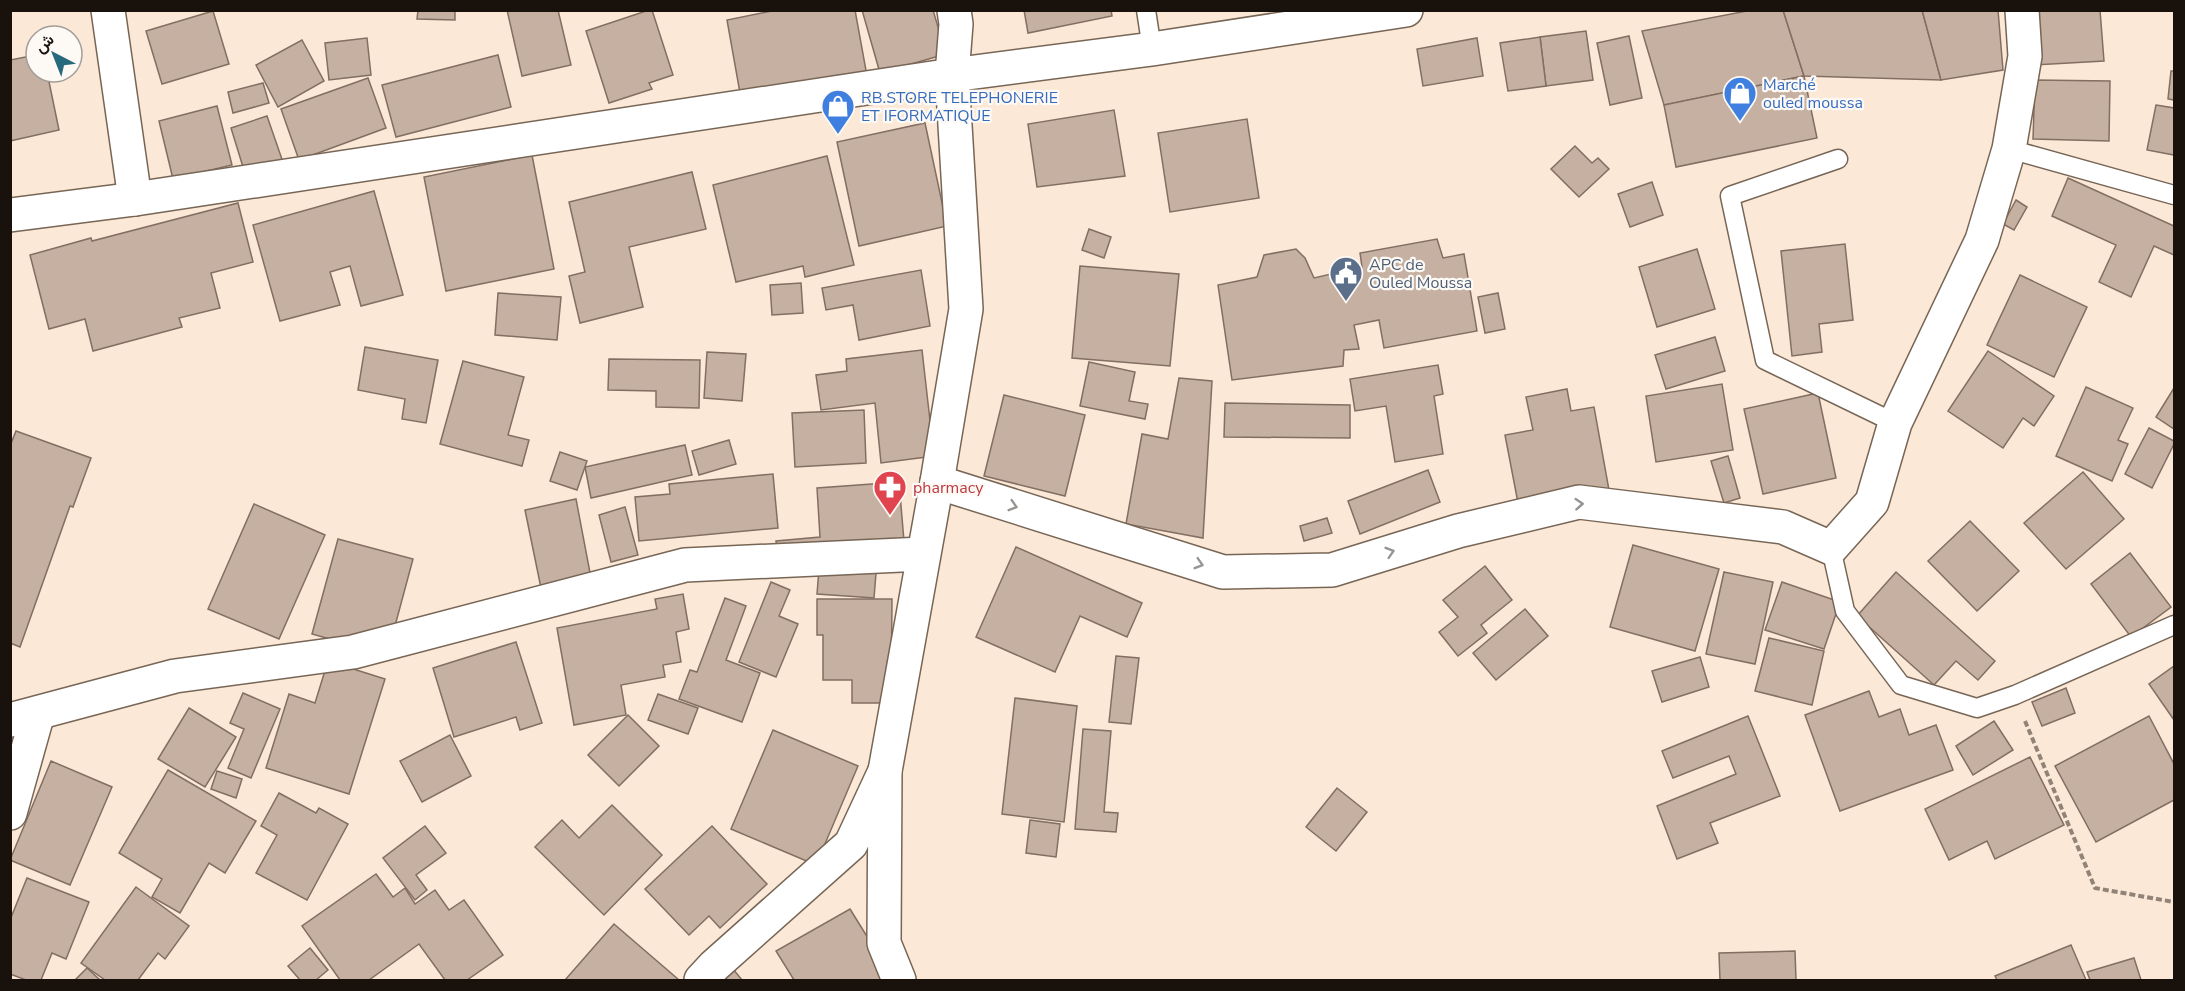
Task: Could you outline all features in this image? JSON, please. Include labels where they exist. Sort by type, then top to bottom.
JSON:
[{"type":"street","points":[[108,10],[135,199]]},
{"type":"street","points":[[899,981],[884,943],[885,771],[938,482],[966,309],[952,75],[956,24],[954,10]]},
{"type":"street","points":[[10,215],[135,199],[952,75],[1152,49],[1406,10]]},
{"type":"street","points":[[938,482],[1223,572],[1332,570],[1458,531],[1579,502],[1783,527],[1831,548],[1872,502],[1895,423],[1982,240],[2009,149],[2025,56],[2022,10]]},
{"type":"street","points":[[10,813],[24,717],[175,676],[353,652],[686,565],[923,554]]},
{"type":"street","points":[[701,981],[714,966],[851,844],[885,771]]},
{"type":"lane","points":[[1146,10],[1152,49]]},
{"type":"lane","points":[[2009,149],[2175,195]]},
{"type":"lane","points":[[1838,159],[1730,196],[1764,360],[1895,423]]},
{"type":"lane","points":[[1831,548],[1845,610],[1901,685],[1977,708],[2015,695],[2175,626]]},
{"type":"path","points":[[2015,695],[2095,888],[2175,902]]},
{"type":"building","points":[[418,10],[455,10],[455,20],[417,19]]},
{"type":"building","points":[[507,10],[558,10],[571,65],[522,76]]},
{"type":"building","points":[[652,10],[673,75],[649,83],[652,89],[609,103],[586,31]]},
{"type":"building","points":[[777,10],[855,10],[867,76],[840,81],[839,75],[740,93],[727,20]]},
{"type":"building","points":[[862,10],[933,10],[946,54],[880,73]]},
{"type":"building","points":[[1024,10],[1111,10],[1112,16],[1028,33]]},
{"type":"building","points":[[1752,10],[1783,10],[1804,76],[1664,105],[1642,31]]},
{"type":"building","points":[[1783,10],[1922,10],[1941,80],[1804,76]]},
{"type":"building","points":[[1922,10],[1998,10],[2003,70],[1941,80]]},
{"type":"building","points":[[2031,10],[2100,10],[2104,61],[2034,65]]},
{"type":"building","points":[[213,11],[229,64],[162,84],[146,31]]},
{"type":"building","points":[[1586,31],[1593,80],[1546,86],[1540,37]]},
{"type":"building","points":[[1629,36],[1642,98],[1610,105],[1597,43]]},
{"type":"building","points":[[1540,37],[1546,86],[1508,91],[1500,43]]},
{"type":"building","points":[[367,38],[371,75],[329,80],[325,43]]},
{"type":"building","points":[[1477,38],[1483,76],[1423,86],[1417,49]]},
{"type":"building","points":[[302,40],[324,81],[278,107],[256,65]]},
{"type":"building","points":[[498,55],[511,107],[396,137],[382,85]]},
{"type":"building","points":[[24,57],[24,84],[49,84],[59,130],[10,141],[10,60]]},
{"type":"building","points":[[2171,71],[2174,71],[2174,100],[2168,99]]},
{"type":"building","name":"Marché ouled moussa","points":[[1804,76],[1817,138],[1676,167],[1664,105]]},
{"type":"building","points":[[368,78],[386,128],[299,160],[281,109]]},
{"type":"building","points":[[2035,80],[2110,81],[2109,141],[2033,139]]},
{"type":"building","points":[[263,83],[269,103],[233,113],[228,92]]},
{"type":"building","points":[[2156,105],[2174,108],[2174,155],[2147,150]]},
{"type":"building","points":[[217,106],[232,165],[173,179],[159,121]]},
{"type":"building","points":[[1114,110],[1125,176],[1037,187],[1028,124]]},
{"type":"building","points":[[267,116],[285,168],[247,180],[231,128]]},
{"type":"building","points":[[1247,119],[1259,198],[1170,212],[1158,133]]},
{"type":"building","points":[[925,123],[947,226],[859,246],[837,142]]},
{"type":"building","points":[[1575,146],[1592,163],[1598,158],[1609,169],[1579,197],[1551,169]]},
{"type":"building","points":[[532,155],[554,269],[446,291],[424,177]]},
{"type":"building","points":[[827,156],[854,265],[805,277],[803,266],[736,282],[713,185]]},
{"type":"building","points":[[692,172],[706,229],[629,247],[643,307],[580,323],[569,276],[585,272],[569,202]]},
{"type":"building","points":[[2068,178],[2174,226],[2174,255],[2154,246],[2131,297],[2099,282],[2116,245],[2052,216]]},
{"type":"building","points":[[1652,182],[1663,215],[1630,227],[1618,194]]},
{"type":"building","points":[[374,191],[403,295],[361,306],[350,266],[330,272],[340,305],[280,321],[253,225]]},
{"type":"building","points":[[2016,200],[2027,207],[2014,230],[2003,224]]},
{"type":"building","points":[[238,203],[253,262],[211,273],[220,308],[179,318],[182,327],[93,351],[85,319],[49,329],[30,255]]},
{"type":"building","points":[[1089,229],[1111,237],[1104,258],[1082,250]]},
{"type":"building","name":"APC de Ouled Moussa","points":[[1437,239],[1443,258],[1464,254],[1477,331],[1384,348],[1379,320],[1354,325],[1359,349],[1344,350],[1343,366],[1232,380],[1218,285],[1257,277],[1264,255],[1296,249],[1305,258],[1314,278],[1362,267],[1360,253]]},
{"type":"building","points":[[1845,244],[1853,320],[1819,324],[1822,352],[1792,356],[1781,251]]},
{"type":"building","points":[[1697,249],[1715,309],[1657,327],[1639,267]]},
{"type":"building","points":[[1080,266],[1179,274],[1170,366],[1072,358]]},
{"type":"building","points":[[921,270],[930,326],[859,340],[853,305],[826,310],[822,288]]},
{"type":"building","points":[[2020,275],[2087,307],[2054,377],[1987,345]]},
{"type":"building","points":[[801,283],[803,313],[772,315],[770,285]]},
{"type":"building","points":[[498,293],[561,297],[557,340],[495,335]]},
{"type":"building","points":[[1498,293],[1505,329],[1485,333],[1478,297]]},
{"type":"building","points":[[1715,337],[1725,371],[1666,389],[1655,355]]},
{"type":"building","points":[[365,347],[438,360],[426,423],[402,419],[405,399],[358,390]]},
{"type":"building","points":[[922,350],[934,456],[881,463],[875,403],[821,410],[816,375],[847,371],[846,359]]},
{"type":"building","points":[[1988,351],[2054,396],[2034,426],[2023,418],[2003,448],[1948,411]]},
{"type":"building","points":[[707,352],[746,354],[742,401],[704,398]]},
{"type":"building","points":[[609,359],[700,360],[699,408],[656,407],[656,391],[608,390]]},
{"type":"building","points":[[463,361],[524,377],[508,435],[529,440],[522,466],[440,444]]},
{"type":"building","points":[[1089,362],[1135,372],[1129,401],[1148,404],[1145,419],[1080,406]]},
{"type":"building","points":[[1438,365],[1443,394],[1434,396],[1443,454],[1395,462],[1386,406],[1355,411],[1350,379]]},
{"type":"building","points":[[1179,378],[1212,381],[1203,538],[1126,524],[1142,434],[1168,439]]},
{"type":"building","points":[[1722,384],[1733,450],[1656,462],[1646,396]]},
{"type":"building","points":[[2086,387],[2133,408],[2118,440],[2128,444],[2112,481],[2056,456]]},
{"type":"building","points":[[2174,388],[2174,429],[2156,417]]},
{"type":"building","points":[[1567,389],[1571,411],[1594,407],[1609,490],[1519,508],[1505,435],[1533,430],[1526,397]]},
{"type":"building","points":[[1818,393],[1836,478],[1763,494],[1744,409]]},
{"type":"building","points":[[1004,395],[1085,415],[1065,496],[984,476]]},
{"type":"building","points":[[1225,403],[1350,405],[1350,438],[1224,437]]},
{"type":"building","points":[[864,410],[866,463],[795,467],[792,413]]},
{"type":"building","points":[[2149,428],[2174,441],[2152,488],[2125,474]]},
{"type":"building","points":[[16,431],[91,458],[73,507],[70,506],[20,647],[10,643],[10,446]]},
{"type":"building","points":[[729,440],[736,464],[699,475],[692,451]]},
{"type":"building","points":[[685,445],[692,475],[591,498],[585,467]]},
{"type":"building","points":[[560,452],[587,461],[577,490],[550,481]]},
{"type":"building","points":[[1728,456],[1740,498],[1724,503],[1711,461]]},
{"type":"building","points":[[1428,470],[1440,502],[1360,534],[1348,501]]},
{"type":"building","points":[[2083,472],[2124,519],[2066,569],[2024,523]]},
{"type":"building","points":[[773,474],[778,528],[639,541],[635,497],[670,494],[669,484]]},
{"type":"building","points":[[899,482],[904,541],[777,551],[776,541],[820,537],[817,488]]},
{"type":"building","points":[[576,499],[591,578],[541,588],[525,510]]},
{"type":"building","points":[[254,504],[325,535],[279,639],[208,609]]},
{"type":"building","points":[[625,507],[638,555],[611,562],[599,515]]},
{"type":"building","points":[[1327,518],[1332,533],[1304,541],[1300,526]]},
{"type":"building","points":[[1970,521],[2019,571],[1977,611],[1928,561]]},
{"type":"building","points":[[338,539],[413,559],[392,637],[366,631],[362,648],[312,634]]},
{"type":"building","points":[[1633,545],[1719,569],[1695,651],[1610,627]]},
{"type":"building","points":[[1016,547],[1142,603],[1127,637],[1080,616],[1055,672],[976,637]]},
{"type":"building","points":[[2130,553],[2171,607],[2131,637],[2091,584]]},
{"type":"building","points":[[1485,566],[1512,600],[1481,625],[1487,633],[1458,656],[1439,632],[1458,617],[1443,600]]},
{"type":"building","points":[[819,569],[876,573],[874,598],[817,594]]},
{"type":"building","points":[[1724,572],[1773,582],[1755,664],[1706,654]]},
{"type":"building","points":[[1896,572],[1995,661],[1978,680],[1956,661],[1934,685],[1857,616]]},
{"type":"building","points":[[771,582],[790,590],[779,616],[798,624],[776,677],[739,662]]},
{"type":"building","points":[[1782,582],[1840,602],[1824,649],[1765,630]]},
{"type":"building","points":[[683,594],[689,629],[676,632],[681,662],[663,665],[665,677],[621,685],[626,715],[574,725],[557,628],[657,609],[655,599]]},
{"type":"building","points":[[725,598],[746,606],[726,660],[760,673],[742,722],[679,699],[690,670],[697,672]]},
{"type":"building","points":[[817,599],[892,599],[891,703],[852,703],[852,680],[823,680],[823,635],[817,635]]},
{"type":"building","points":[[1525,609],[1548,636],[1496,680],[1473,653]]},
{"type":"building","points":[[1769,638],[1824,651],[1812,705],[1755,691]]},
{"type":"building","points":[[516,642],[542,723],[520,730],[516,717],[454,737],[433,668]]},
{"type":"building","points":[[1116,656],[1139,658],[1131,724],[1109,722]]},
{"type":"building","points":[[1700,657],[1709,687],[1662,702],[1652,671]]},
{"type":"building","points":[[328,661],[385,679],[349,794],[266,768],[289,694],[315,703]]},
{"type":"building","points":[[2174,666],[2174,720],[2149,684]]},
{"type":"building","points":[[2066,688],[2075,713],[2042,726],[2032,702]]},
{"type":"building","points":[[1869,691],[1879,717],[1900,709],[1909,735],[1936,725],[1953,770],[1840,811],[1805,715]]},
{"type":"building","points":[[243,693],[280,709],[251,778],[228,768],[244,729],[230,723]]},
{"type":"building","points":[[658,694],[698,708],[688,734],[648,720]]},
{"type":"building","points":[[1015,698],[1077,706],[1064,822],[1002,814]]},
{"type":"building","points":[[189,708],[236,737],[205,787],[158,759]]},
{"type":"building","points":[[628,715],[659,746],[619,786],[588,755]]},
{"type":"building","points":[[1748,716],[1780,796],[1710,823],[1718,843],[1677,859],[1657,806],[1736,774],[1729,756],[1673,778],[1662,751]]},
{"type":"building","points":[[2149,716],[2174,764],[2174,800],[2096,842],[2055,766]]},
{"type":"building","points":[[1994,721],[2013,750],[1973,775],[1956,746]]},
{"type":"building","points":[[1083,729],[1111,731],[1104,812],[1118,813],[1116,832],[1075,829]]},
{"type":"building","points":[[773,730],[858,766],[816,865],[731,829]]},
{"type":"building","points":[[450,735],[471,776],[422,802],[400,761]]},
{"type":"building","points":[[2030,757],[2064,825],[1995,859],[1987,841],[1949,860],[1925,809]]},
{"type":"building","points":[[51,761],[112,787],[70,885],[10,860]]},
{"type":"building","points":[[168,770],[256,821],[225,873],[209,863],[180,913],[152,897],[162,879],[119,853]]},
{"type":"building","points":[[217,771],[242,779],[236,798],[211,789]]},
{"type":"building","points":[[1337,788],[1367,812],[1336,851],[1306,827]]},
{"type":"building","points":[[279,793],[316,813],[319,808],[348,824],[307,900],[256,873],[277,835],[261,826]]},
{"type":"building","points":[[612,805],[662,855],[604,915],[535,847],[562,820],[579,838]]},
{"type":"building","points":[[1030,820],[1060,824],[1056,857],[1026,853]]},
{"type":"building","points":[[425,826],[446,853],[416,875],[427,890],[415,900],[383,858]]},
{"type":"building","points":[[712,826],[767,884],[720,928],[709,916],[689,935],[645,889]]},
{"type":"building","points":[[376,874],[393,897],[405,888],[415,904],[435,890],[449,910],[464,900],[503,955],[467,980],[445,980],[419,944],[369,980],[340,980],[302,926]]},
{"type":"building","points":[[27,878],[89,902],[66,959],[52,953],[41,980],[26,980],[10,974],[10,920]]},
{"type":"building","points":[[136,887],[189,926],[165,959],[158,953],[138,980],[105,980],[81,963]]},
{"type":"building","points":[[850,909],[894,980],[794,980],[776,951]]},
{"type":"building","points":[[614,924],[679,980],[565,980]]},
{"type":"building","points":[[2071,945],[2086,980],[1997,980],[1995,976]]},
{"type":"building","points":[[310,948],[328,970],[316,980],[300,980],[288,966]]},
{"type":"building","points":[[1795,951],[1796,980],[1720,980],[1719,953]]},
{"type":"building","points":[[2134,958],[2141,980],[2090,980],[2087,972]]},
{"type":"building","points":[[87,968],[100,980],[75,980]]},
{"type":"building","points":[[733,969],[742,980],[718,980]]},
{"type":"place","name":"Marché ouled moussa","points":[[1740,122]]},
{"type":"place","name":"RB.STORE TELEPHONERIE ET IFORMATIQUE","points":[[838,135]]},
{"type":"place","name":"APC de Ouled Moussa","points":[[1346,302]]},
{"type":"place","name":"pharmacy","points":[[890,516]]}]
